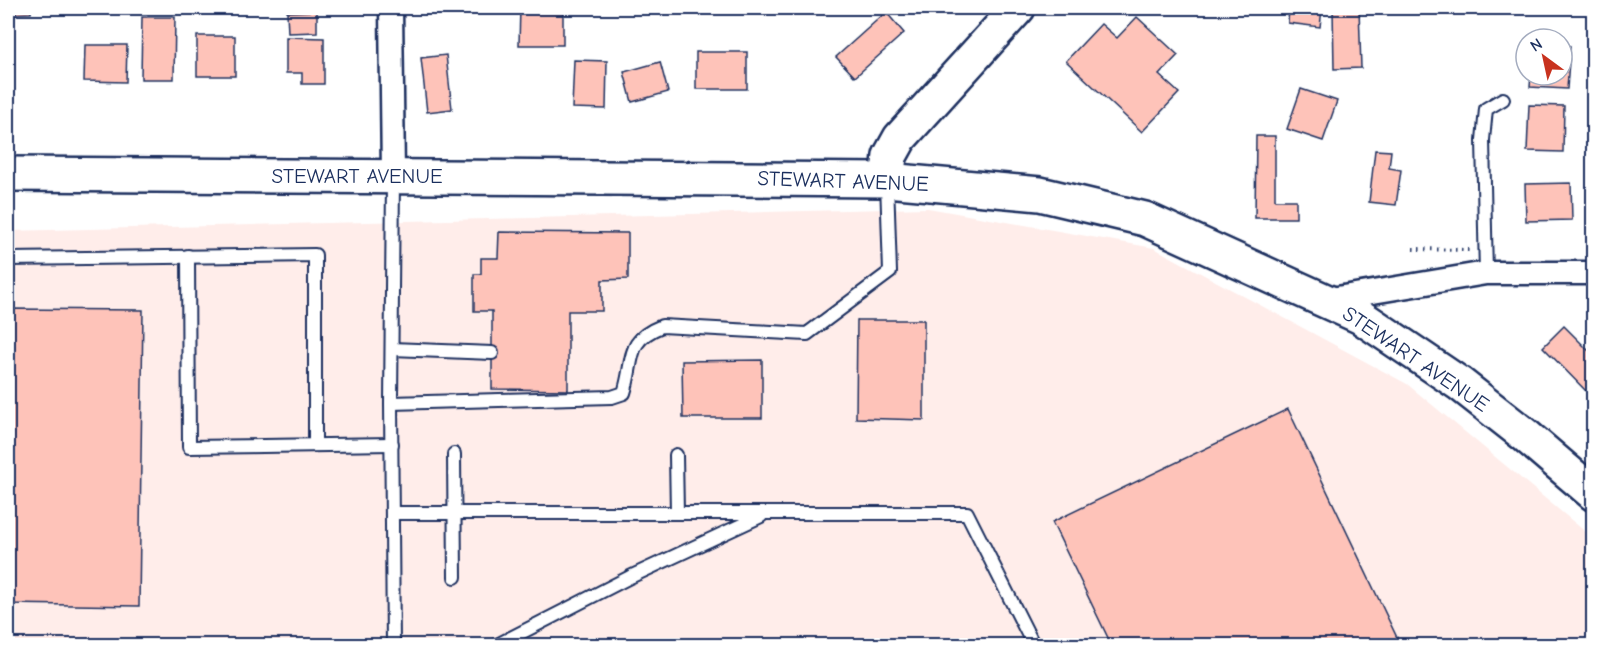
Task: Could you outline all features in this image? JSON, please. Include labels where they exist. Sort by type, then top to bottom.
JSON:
[{"type":"main road","points":[[887,180],[890,156],[900,138],[1018,8]]},
{"type":"main road","name":"STEWART AVENUE","points":[[8,174],[887,180],[1040,194],[1145,219],[1361,317],[1460,384],[1525,435],[1593,494]]},
{"type":"street","points":[[391,8],[393,176]]},
{"type":"street","points":[[1325,300],[1486,273],[1593,273]]},
{"type":"lane","points":[[1486,273],[1483,140],[1486,109],[1503,99]]},
{"type":"lane","points":[[393,176],[391,403],[393,645]]},
{"type":"lane","points":[[391,403],[612,397],[624,393],[634,345],[645,333],[662,326],[807,334],[890,272],[887,180]]},
{"type":"lane","points":[[8,259],[315,255],[315,445]]},
{"type":"lane","points":[[188,256],[189,447],[392,444]]},
{"type":"lane","points":[[392,349],[492,353]]},
{"type":"lane","points":[[454,454],[455,577]]},
{"type":"lane","points":[[676,455],[677,513]]},
{"type":"lane","points":[[392,513],[966,513],[1034,645]]},
{"type":"lane","points":[[495,645],[765,513]]},
{"type":"path","points":[[1413,249],[1485,250]]},
{"type":"shaded area","points":[[928,208],[1154,248],[1407,384],[1593,538],[1593,645],[8,645],[8,231]]},
{"type":"building","points":[[8,8],[31,8],[31,13],[8,14]]},
{"type":"building","points":[[520,8],[563,8],[563,45],[519,45]]},
{"type":"building","points":[[1289,8],[1322,8],[1320,27],[1288,23]]},
{"type":"building","points":[[1333,8],[1359,8],[1361,68],[1334,69]]},
{"type":"building","points":[[317,11],[317,32],[288,33],[287,12]]},
{"type":"building","points":[[886,12],[904,33],[855,77],[836,57]]},
{"type":"building","points":[[142,17],[175,17],[174,79],[141,79]]},
{"type":"building","points":[[1137,17],[1178,55],[1159,75],[1179,93],[1142,132],[1066,61],[1101,24],[1117,38]]},
{"type":"building","points":[[197,36],[235,36],[235,76],[197,76]]},
{"type":"building","points":[[286,37],[324,38],[324,84],[302,84],[302,73],[286,73]]},
{"type":"building","points":[[85,45],[127,45],[126,82],[84,81]]},
{"type":"building","points":[[696,52],[747,52],[747,89],[696,89]]},
{"type":"building","points":[[446,55],[452,109],[427,112],[421,58]]},
{"type":"building","points":[[574,60],[607,61],[606,109],[572,108]]},
{"type":"building","points":[[660,62],[668,92],[632,102],[624,72]]},
{"type":"building","points":[[1530,87],[1567,87],[1567,89]]},
{"type":"building","points":[[1301,89],[1337,101],[1323,141],[1287,129]]},
{"type":"building","points":[[1529,105],[1564,106],[1563,152],[1527,151]]},
{"type":"building","points":[[1256,136],[1275,136],[1275,200],[1296,200],[1296,218],[1255,218]]},
{"type":"building","points":[[1375,150],[1391,151],[1389,168],[1401,170],[1396,205],[1369,202]]},
{"type":"building","points":[[1571,183],[1572,220],[1526,221],[1525,184]]},
{"type":"building","points":[[499,232],[628,233],[628,279],[602,280],[602,311],[568,311],[568,390],[492,389],[492,311],[474,311],[474,274],[481,274],[481,258],[498,258]]},
{"type":"building","points":[[8,309],[143,310],[139,606],[8,604]]},
{"type":"building","points":[[857,320],[924,320],[924,420],[856,418]]},
{"type":"building","points":[[1564,326],[1594,356],[1594,384],[1586,391],[1543,347]]},
{"type":"building","points":[[762,360],[762,418],[683,418],[682,361]]},
{"type":"building","points":[[1288,409],[1401,646],[1112,646],[1052,522]]}]
